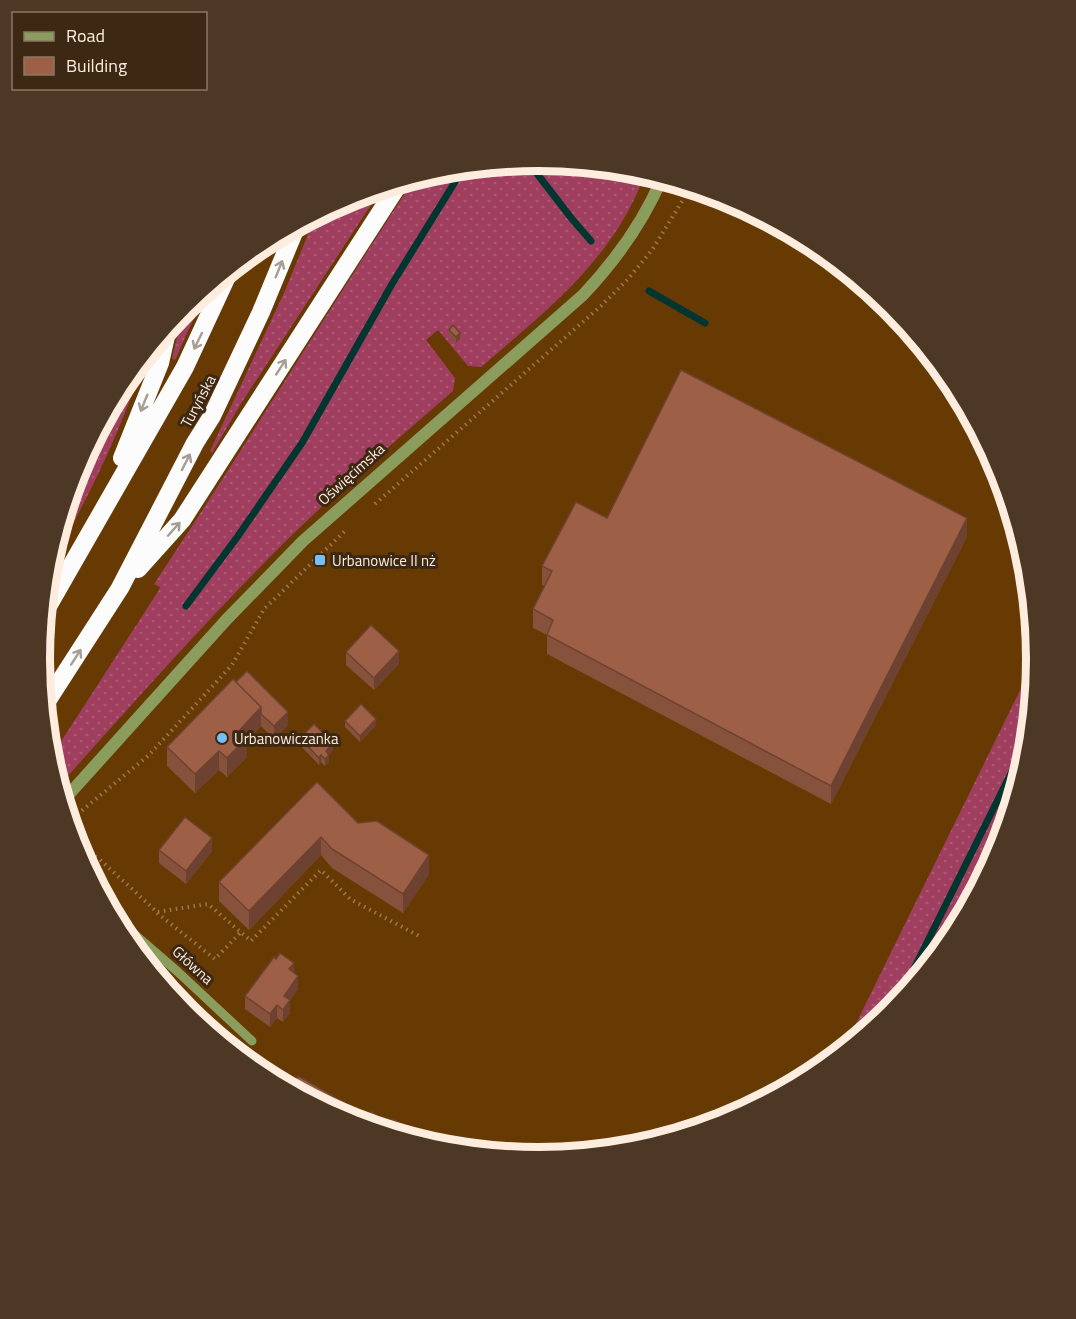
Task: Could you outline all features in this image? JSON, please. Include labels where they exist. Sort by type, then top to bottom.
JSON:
[{"type":"highway","points":[[51,695],[120,588],[182,520],[393,193]]},
{"type":"highway","name":"Turyńska","points":[[120,588],[195,443],[212,416],[261,312],[292,237]]},
{"type":"highway","name":"Turyńska","points":[[99,517],[185,367],[222,287]]},
{"type":"highway","points":[[54,596],[99,517],[160,363],[164,345]]},
{"type":"street","name":"Oświęcimska","points":[[69,795],[220,627],[303,541],[551,324],[596,281],[622,251],[650,205],[658,187]]},
{"type":"lane","name":"Główna","points":[[134,934],[252,1041]]},
{"type":"path","points":[[366,512],[602,306],[652,250],[686,194]]},
{"type":"path","points":[[75,816],[149,755],[232,665],[264,609],[349,527]]},
{"type":"path","points":[[91,855],[97,857],[157,912],[214,959],[241,932]]},
{"type":"path","points":[[157,912],[208,904],[252,941],[321,870],[350,899],[419,936]]},
{"type":"shaded area","points":[[538,171],[602,175],[641,182],[616,231],[598,257],[554,303],[481,367],[468,366],[438,330],[426,340],[455,378],[453,391],[350,481],[260,567],[65,780],[58,747],[159,590],[160,587],[154,584],[408,189],[474,175]]},
{"type":"shaded area","points":[[375,199],[242,402],[212,453],[210,451],[284,293],[311,227]]},
{"type":"shaded area","points":[[198,309],[175,360],[172,358],[179,328]]},
{"type":"shaded area","points":[[136,382],[103,464],[65,538],[75,502],[100,443]]},
{"type":"shaded area","points":[[1025,680],[1022,723],[1010,786],[1001,817],[976,876],[961,904],[926,957],[883,1005],[851,1035]]},
{"type":"building","points":[[453,325],[460,333],[456,337],[449,330]]},
{"type":"building","points":[[681,370],[967,518],[831,786],[547,635],[553,620],[533,609],[552,571],[542,566],[576,502],[607,518]]},
{"type":"building","points":[[371,625],[399,651],[374,678],[346,652]]},
{"type":"building","points":[[247,671],[288,712],[274,726],[261,714],[261,707],[236,682]]},
{"type":"building","name":"Urbanowiczanka","points":[[233,679],[261,707],[239,731],[247,738],[227,758],[219,751],[195,774],[167,747]]},
{"type":"building","points":[[361,704],[376,719],[360,736],[345,721]]},
{"type":"building","points":[[314,724],[333,743],[326,751],[329,755],[325,759],[321,755],[319,758],[300,738]]},
{"type":"building","points":[[317,782],[358,823],[377,821],[429,855],[403,894],[332,849],[321,837],[249,911],[219,882]]},
{"type":"building","points":[[185,817],[212,838],[186,871],[159,850]]},
{"type":"building","points":[[280,953],[294,963],[289,969],[298,976],[284,996],[290,1000],[283,1010],[277,1005],[270,1014],[245,996],[274,957],[276,959]]},
{"type":"building","points":[[298,1076],[345,1103],[343,1107],[294,1083]]},
{"type":"building","points":[[371,1112],[390,1124],[381,1122],[368,1117]]},
{"type":"building","points":[[392,1119],[412,1131],[389,1124]]},
{"type":"waterway","points":[[535,171],[591,241]]},
{"type":"waterway","points":[[186,606],[302,443],[392,284],[458,178]]},
{"type":"waterway","points":[[649,291],[705,323]]},
{"type":"waterway","points":[[911,975],[1014,766]]},
{"type":"place","name":"Urbanowice II nż","points":[[320,560]]},
{"type":"place","name":"Urbanowiczanka","points":[[222,738]]}]
